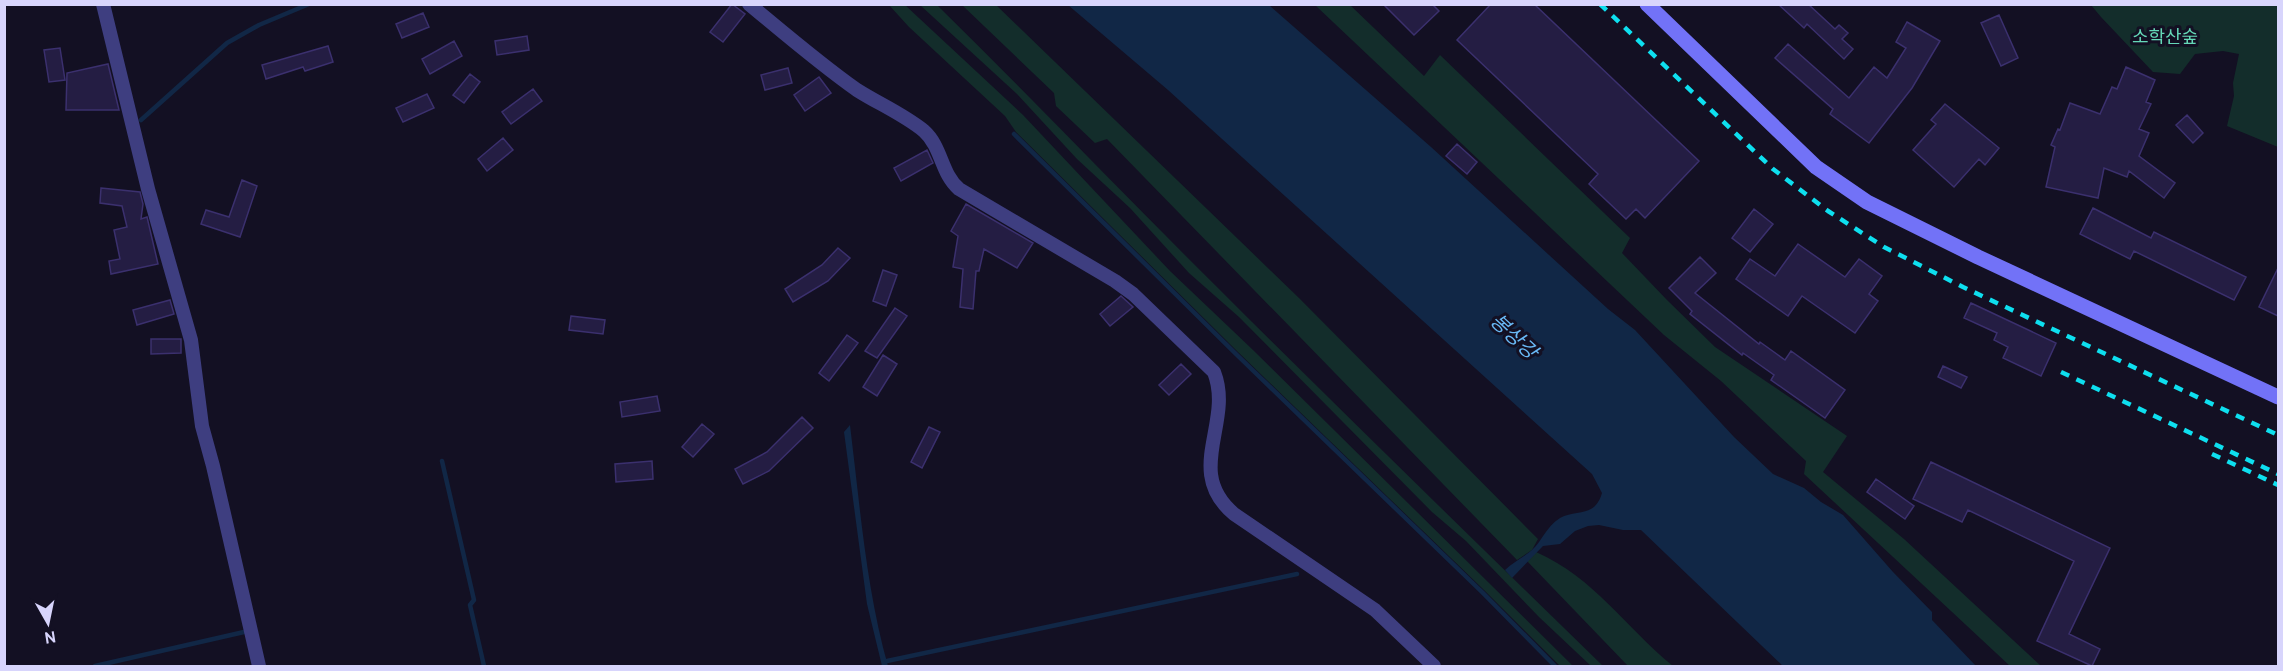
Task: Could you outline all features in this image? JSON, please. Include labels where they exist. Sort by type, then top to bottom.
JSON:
[{"type":"main road","points":[[1647,4],[1816,167],[1867,202],[1978,257],[2278,397]]},
{"type":"street","points":[[103,4],[148,189],[191,340],[202,426],[259,666]]},
{"type":"street","points":[[748,4],[858,90],[905,117],[926,133],[940,154],[951,182],[959,189],[1115,280],[1214,372],[1218,382],[1220,404],[1209,467],[1210,478],[1217,496],[1234,514],[1375,610],[1434,666]]},
{"type":"green space","points":[[889,5],[905,5],[1023,115],[1170,271],[1573,666],[1560,666],[1016,132],[1005,116],[909,27]]},
{"type":"green space","points":[[920,5],[937,5],[1267,337],[1603,666],[1591,666],[1539,617],[1466,541],[1432,512],[1239,317],[1189,273],[1130,208],[1077,159],[1017,94]]},
{"type":"green space","points":[[962,5],[996,5],[1299,298],[1538,539],[1532,550],[1517,560],[1107,139],[1095,143],[1056,106],[1054,93]]},
{"type":"green space","points":[[1315,5],[1350,5],[1424,76],[1440,55],[1630,238],[1622,253],[1715,347],[1847,436],[1823,472],[1904,539],[2041,666],[2010,666],[1804,474],[1806,461],[1721,381],[1664,335]]},
{"type":"green space","name":"소학산숲","points":[[2091,5],[2278,5],[2278,147],[2227,126],[2234,96],[2233,83],[2239,54],[2223,51],[2195,54],[2180,74],[2153,72]]},
{"type":"green space","points":[[1536,552],[1557,563],[1593,589],[1673,666],[1628,666],[1527,561]]},
{"type":"water","name":"봉상강","points":[[1068,5],[1269,5],[1431,147],[1608,309],[1635,330],[1734,437],[1773,474],[1804,488],[1821,502],[1843,515],[1932,612],[1932,620],[1976,666],[1783,666],[1641,530],[1623,530],[1599,525],[1588,526],[1575,531],[1560,544],[1543,546],[1512,578],[1505,570],[1532,550],[1555,522],[1566,515],[1590,510],[1599,501],[1602,493],[1592,474],[1168,90]]},
{"type":"water","points":[[850,425],[869,577],[888,666],[882,666],[867,604],[844,432]]},
{"type":"building","points":[[732,4],[745,14],[723,42],[710,32]]},
{"type":"building","points":[[1383,4],[1432,4],[1439,11],[1414,35]]},
{"type":"building","points":[[1491,4],[1534,4],[1699,161],[1645,218],[1636,209],[1626,219],[1589,184],[1598,174],[1457,40]]},
{"type":"building","points":[[1778,4],[1808,4],[1835,29],[1839,25],[1848,33],[1842,39],[1853,49],[1844,59],[1807,24],[1804,28]]},
{"type":"building","points":[[423,13],[429,27],[402,38],[396,24]]},
{"type":"building","points":[[1999,15],[2018,58],[2001,66],[1981,23]]},
{"type":"building","points":[[1907,22],[1940,41],[1912,88],[1869,143],[1830,114],[1833,109],[1775,58],[1788,44],[1849,98],[1874,67],[1887,78],[1906,48],[1896,42]]},
{"type":"building","points":[[527,36],[529,50],[497,55],[495,41]]},
{"type":"building","points":[[454,41],[462,56],[430,74],[422,59]]},
{"type":"building","points":[[328,46],[333,62],[305,71],[303,67],[266,79],[262,65]]},
{"type":"building","points":[[60,48],[65,80],[49,82],[44,50]]},
{"type":"building","points":[[108,64],[119,110],[66,110],[67,73]]},
{"type":"building","points":[[2126,67],[2155,80],[2146,102],[2151,104],[2139,129],[2149,133],[2139,156],[2175,183],[2164,198],[2129,171],[2127,177],[2104,168],[2098,198],[2046,187],[2055,147],[2051,145],[2058,129],[2060,130],[2070,103],[2100,114],[2112,87],[2117,89]]},
{"type":"building","points":[[788,68],[792,83],[765,90],[761,75]]},
{"type":"building","points":[[470,74],[480,82],[464,103],[453,95]]},
{"type":"building","points":[[819,77],[831,93],[805,111],[794,95]]},
{"type":"building","points":[[533,89],[542,101],[511,124],[502,112]]},
{"type":"building","points":[[427,94],[434,108],[403,122],[396,108]]},
{"type":"building","points":[[1945,104],[1999,148],[1985,165],[1979,159],[1954,187],[1913,150],[1936,124],[1931,120]]},
{"type":"building","points":[[2187,115],[2203,133],[2193,143],[2176,125]]},
{"type":"building","points":[[503,138],[513,150],[487,171],[478,159]]},
{"type":"building","points":[[1457,144],[1477,162],[1467,174],[1446,156]]},
{"type":"building","points":[[927,150],[933,163],[901,181],[894,168]]},
{"type":"building","points":[[242,180],[257,186],[240,237],[201,224],[206,210],[229,217]]},
{"type":"building","points":[[101,188],[140,192],[143,204],[141,219],[147,217],[158,264],[111,274],[109,261],[120,259],[114,230],[127,227],[122,206],[100,203]]},
{"type":"building","points":[[966,204],[1033,243],[1017,268],[984,249],[979,271],[976,271],[973,309],[960,307],[963,269],[953,267],[958,236],[951,231]]},
{"type":"building","points":[[2093,208],[2151,238],[2154,232],[2246,277],[2234,300],[2134,251],[2130,259],[2080,234]]},
{"type":"building","points":[[1754,209],[1773,224],[1750,252],[1732,238]]},
{"type":"building","points":[[1798,244],[1845,277],[1859,259],[1882,276],[1869,294],[1878,301],[1855,333],[1802,296],[1788,316],[1736,279],[1750,259],[1775,276]]},
{"type":"building","points":[[838,248],[850,258],[828,281],[793,302],[785,289],[822,265]]},
{"type":"building","points":[[1700,257],[1716,273],[1695,293],[1759,344],[1760,342],[1785,360],[1791,351],[1845,390],[1825,418],[1771,380],[1774,375],[1743,353],[1742,355],[1690,314],[1692,311],[1669,288]]},
{"type":"building","points":[[2278,268],[2278,316],[2259,307]]},
{"type":"building","points":[[883,270],[897,275],[886,306],[873,301]]},
{"type":"building","points":[[1121,296],[1133,307],[1110,326],[1100,314]]},
{"type":"building","points":[[170,300],[174,314],[137,325],[133,310]]},
{"type":"building","points":[[1971,303],[2056,343],[2041,376],[2003,358],[2008,347],[1994,340],[1997,333],[1964,318]]},
{"type":"building","points":[[895,308],[907,316],[877,358],[865,351]]},
{"type":"building","points":[[571,316],[605,320],[603,334],[569,330]]},
{"type":"building","points":[[847,335],[858,343],[829,381],[819,373]]},
{"type":"building","points":[[151,339],[181,339],[181,353],[151,354]]},
{"type":"building","points":[[883,355],[897,364],[877,396],[863,387]]},
{"type":"building","points":[[1181,364],[1191,374],[1169,395],[1159,385]]},
{"type":"building","points":[[1943,366],[1967,377],[1961,388],[1938,377]]},
{"type":"building","points":[[657,396],[660,411],[622,417],[620,402]]},
{"type":"building","points":[[802,417],[813,428],[769,471],[743,484],[735,469],[767,452]]},
{"type":"building","points":[[702,424],[714,434],[693,457],[682,447]]},
{"type":"building","points":[[929,427],[940,432],[922,468],[911,462]]},
{"type":"building","points":[[652,461],[653,479],[616,482],[615,464]]},
{"type":"building","points":[[1931,462],[2110,548],[2069,634],[2100,649],[2092,666],[2037,641],[2074,561],[1968,510],[1962,522],[1913,499]]},
{"type":"building","points":[[1876,479],[1914,506],[1905,519],[1867,492]]},
{"type":"waterway","points":[[141,120],[227,43],[259,25],[309,4]]},
{"type":"waterway","points":[[1014,134],[1555,666]]},
{"type":"waterway","points":[[442,461],[474,600],[470,605],[484,666]]},
{"type":"waterway","points":[[887,661],[1297,574]]},
{"type":"waterway","points":[[95,666],[244,632]]},
{"type":"railway","points":[[1600,4],[1773,169],[1828,211],[1884,247],[1963,287],[2278,435]]},
{"type":"railway","points":[[2061,372],[2278,474]]},
{"type":"railway","points":[[2212,454],[2278,485]]}]
